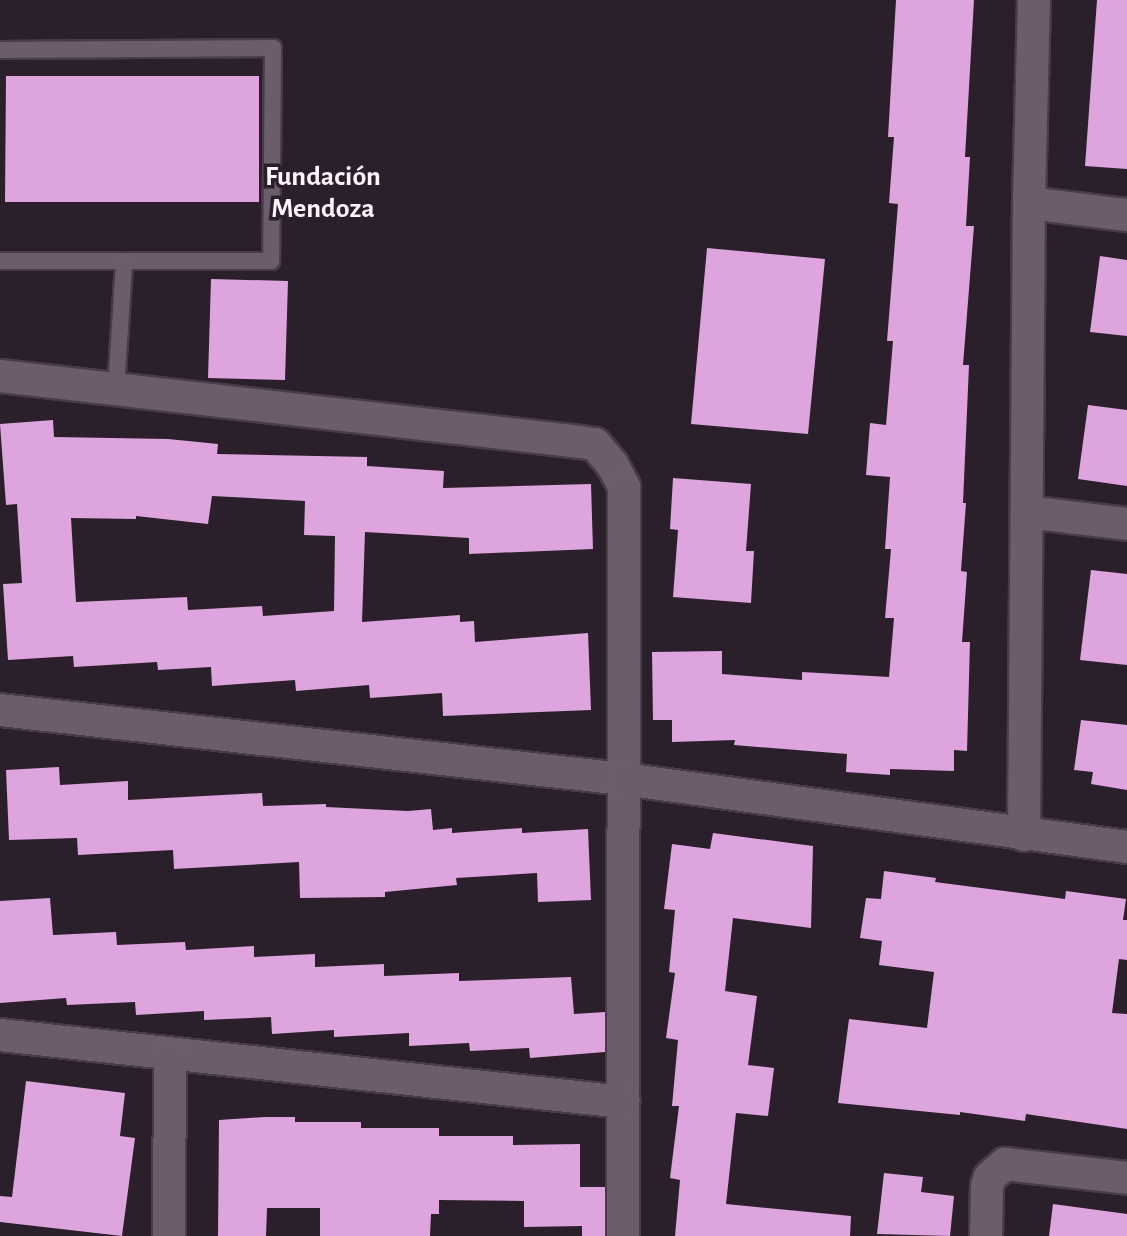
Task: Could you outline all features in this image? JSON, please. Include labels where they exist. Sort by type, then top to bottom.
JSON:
[{"type":"street","points":[[1024,835],[1029,203],[1034,0]]},
{"type":"street","points":[[1029,203],[1127,215]]},
{"type":"street","points":[[0,376],[595,444],[612,464],[624,487],[623,1236]]},
{"type":"street","points":[[1027,512],[1127,524]]},
{"type":"street","points":[[0,710],[623,779],[1127,847]]},
{"type":"street","points":[[0,1035],[623,1102]]},
{"type":"street","points":[[169,1236],[170,1055]]},
{"type":"street","points":[[986,1236],[987,1186],[990,1177],[1005,1164],[1127,1178]]},
{"type":"lane","points":[[0,50],[272,48],[271,261],[0,261]]},
{"type":"lane","points":[[116,390],[124,262]]},
{"type":"building","points":[[896,0],[974,0],[965,157],[970,157],[966,226],[974,226],[963,365],[969,365],[963,503],[966,503],[961,571],[967,572],[962,642],[970,642],[967,751],[954,750],[954,771],[890,769],[890,775],[846,772],[847,754],[734,745],[735,740],[672,742],[672,720],[653,720],[652,652],[722,651],[722,674],[802,680],[802,672],[889,677],[894,618],[885,618],[891,549],[885,549],[890,477],[866,475],[870,423],[886,425],[893,341],[887,341],[898,204],[889,203],[894,137],[888,137]]},
{"type":"building","points":[[1097,0],[1127,0],[1127,169],[1085,166]]},
{"type":"building","points":[[6,76],[259,76],[259,202],[5,202]]},
{"type":"building","points":[[707,248],[825,259],[808,434],[691,424]]},
{"type":"building","points":[[1100,256],[1127,260],[1127,336],[1090,332]]},
{"type":"building","points":[[211,279],[288,281],[285,380],[208,378]]},
{"type":"building","points":[[1088,405],[1127,410],[1127,486],[1078,479]]},
{"type":"building","points":[[53,420],[54,437],[168,439],[218,444],[217,454],[367,457],[367,466],[444,471],[443,488],[591,484],[593,549],[469,554],[469,538],[365,532],[362,622],[460,615],[460,622],[474,621],[475,642],[588,633],[591,710],[443,716],[442,693],[370,698],[369,685],[296,691],[295,680],[212,686],[211,667],[158,670],[157,662],[74,667],[73,656],[8,660],[3,584],[22,583],[17,504],[6,505],[0,424]],"holes":[[[212,496],[305,501],[304,535],[335,536],[334,611],[263,616],[262,606],[188,610],[187,597],[76,602],[71,518],[136,519],[136,516],[208,524]]]},
{"type":"building","points":[[673,478],[751,484],[746,551],[754,551],[751,603],[673,597],[678,530],[670,529]]},
{"type":"building","points":[[1091,570],[1127,574],[1127,665],[1080,660]]},
{"type":"building","points":[[1081,720],[1127,725],[1127,790],[1091,784],[1093,772],[1074,770]]},
{"type":"building","points":[[59,767],[60,785],[128,781],[128,800],[262,793],[263,806],[326,804],[326,807],[408,811],[431,809],[433,830],[452,828],[452,833],[522,828],[522,833],[588,829],[591,900],[538,902],[537,873],[456,878],[457,885],[385,892],[385,897],[300,898],[299,862],[174,869],[173,850],[78,855],[77,838],[9,840],[6,770]]},
{"type":"building","points":[[713,833],[813,846],[811,928],[733,918],[725,991],[757,996],[748,1065],[774,1068],[768,1116],[736,1113],[726,1204],[851,1216],[850,1236],[675,1236],[680,1180],[670,1178],[679,1106],[672,1106],[678,1040],[666,1038],[675,973],[669,972],[675,910],[664,909],[672,844],[710,849]]},
{"type":"building","points":[[884,871],[936,878],[935,882],[1065,899],[1066,891],[1126,899],[1123,920],[1127,920],[1127,960],[1119,959],[1112,1013],[1127,1014],[1127,1129],[1026,1114],[1025,1121],[960,1112],[960,1115],[838,1103],[849,1019],[927,1028],[934,972],[879,965],[882,941],[860,938],[866,898],[881,899]]},
{"type":"building","points":[[50,898],[53,935],[116,932],[117,945],[185,942],[186,950],[254,946],[254,957],[315,954],[315,967],[384,964],[384,976],[459,973],[459,981],[571,977],[574,1014],[605,1012],[605,1052],[530,1058],[529,1048],[470,1051],[469,1043],[409,1046],[409,1033],[334,1037],[334,1030],[272,1034],[271,1017],[204,1020],[204,1011],[136,1015],[135,1002],[67,1005],[66,998],[0,1003],[0,901]]},
{"type":"building","points":[[26,1081],[125,1093],[120,1136],[135,1138],[122,1236],[0,1222],[0,1196],[12,1197]]},
{"type":"building","points":[[295,1117],[295,1122],[361,1122],[361,1128],[439,1128],[439,1136],[513,1136],[513,1145],[580,1144],[580,1187],[605,1187],[605,1236],[582,1236],[582,1226],[524,1227],[524,1201],[439,1200],[439,1214],[431,1214],[430,1236],[320,1236],[320,1208],[267,1208],[266,1236],[218,1236],[219,1120]]},
{"type":"building","points":[[884,1173],[923,1177],[921,1192],[954,1196],[950,1236],[877,1234]]},
{"type":"building","points":[[1053,1204],[1127,1214],[1127,1236],[1049,1236]]},
{"type":"district","name":"Fundación Mendoza","points":[[323,193]]}]
